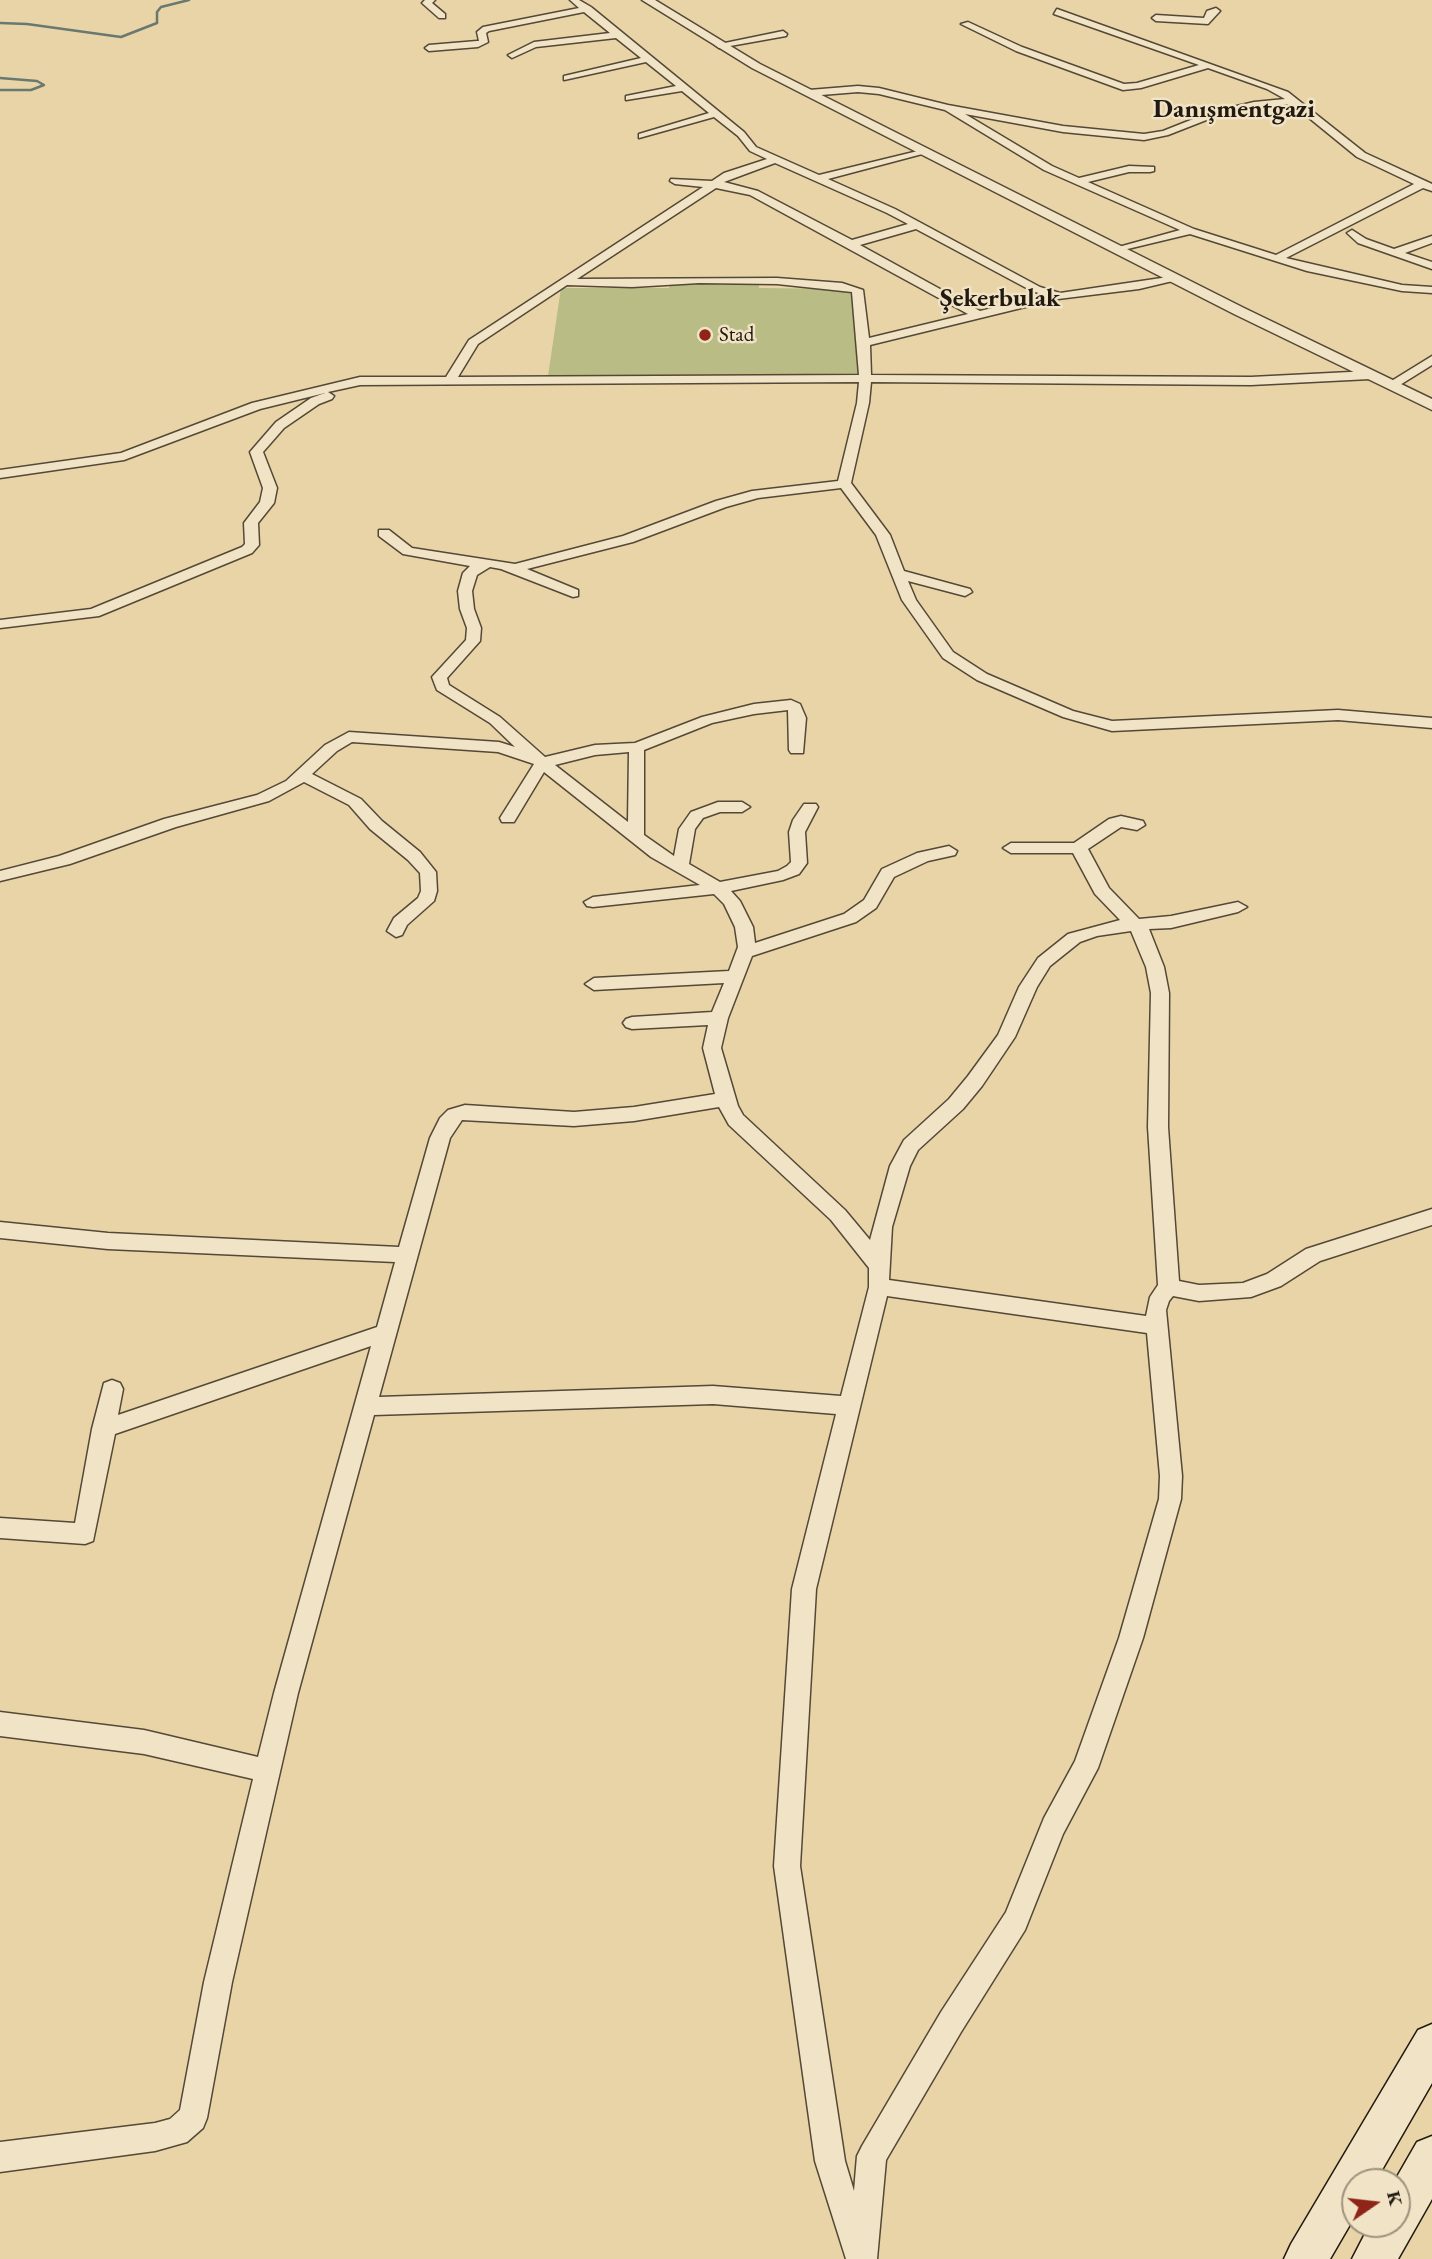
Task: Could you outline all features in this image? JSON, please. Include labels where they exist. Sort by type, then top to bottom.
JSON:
[{"type":"main road","points":[[1306,2259],[1432,2044]]},
{"type":"main road","points":[[1411,2194],[1432,2157]]},
{"type":"main road","points":[[1374,2259],[1386,2238]]},
{"type":"street","points":[[431,0],[426,3],[442,16]]},
{"type":"street","points":[[574,0],[741,134],[753,149],[819,177],[917,225],[1024,283],[1059,296]]},
{"type":"street","points":[[647,0],[719,45],[809,93],[1175,279],[1432,403]]},
{"type":"street","points":[[429,47],[478,44],[484,42],[481,32],[486,29],[588,9]]},
{"type":"street","points":[[1057,12],[1157,28],[1208,21],[1210,13],[1216,11]]},
{"type":"street","points":[[965,24],[1019,49],[1124,87],[1138,86],[1209,65]]},
{"type":"street","points":[[1157,28],[1209,65],[1270,87],[1293,101],[1361,155],[1427,186]]},
{"type":"street","points":[[719,45],[783,34]]},
{"type":"street","points":[[512,55],[534,45],[620,35]]},
{"type":"street","points":[[568,78],[648,59]]},
{"type":"street","points":[[629,98],[682,88]]},
{"type":"street","points":[[809,93],[858,89],[879,91],[948,108],[1063,129],[1144,137],[1232,110],[1293,101]]},
{"type":"street","points":[[948,108],[1048,168],[1190,231],[1276,259],[1349,278],[1432,290]]},
{"type":"street","points":[[642,135],[715,114]]},
{"type":"street","points":[[819,177],[922,151]]},
{"type":"street","points":[[450,381],[473,342],[728,175],[776,159]]},
{"type":"street","points":[[1080,181],[1129,169],[1150,169]]},
{"type":"street","points":[[675,181],[715,184],[754,193],[978,315]]},
{"type":"street","points":[[1276,259],[1427,186]]},
{"type":"street","points":[[852,244],[917,225]]},
{"type":"street","points":[[1119,250],[1190,231]]},
{"type":"street","points":[[1353,233],[1362,241],[1432,267]]},
{"type":"street","points":[[1396,253],[1432,239]]},
{"type":"street","points":[[864,343],[1059,296],[1175,279]]},
{"type":"street","points":[[562,282],[632,284],[699,280],[777,281],[852,287],[860,294],[865,380],[863,403],[843,478],[844,484],[883,535],[890,559],[900,574],[909,600],[948,655],[962,666],[1006,688],[1089,721],[1112,726],[1338,715],[1432,723]]},
{"type":"street","points":[[1397,387],[1432,360]]},
{"type":"street","points":[[0,474],[124,456],[256,406],[329,387],[365,381],[1063,378],[1251,381],[1370,375]]},
{"type":"street","points":[[0,624],[94,613],[247,550],[252,545],[251,523],[267,503],[269,494],[268,482],[257,456],[261,443],[280,425],[315,401],[365,381]]},
{"type":"street","points":[[513,569],[628,539],[710,508],[757,494],[844,484]]},
{"type":"street","points":[[384,533],[402,548],[419,555],[513,569],[573,593]]},
{"type":"street","points":[[484,564],[470,573],[466,585],[467,609],[474,628],[472,641],[463,654],[447,666],[439,681],[448,691],[495,720],[539,760],[636,837],[718,888],[732,901],[744,927],[747,947],[719,1018],[712,1048],[725,1098],[736,1120],[838,1215],[879,1277],[1158,1326]]},
{"type":"street","points":[[900,574],[965,592]]},
{"type":"street","points":[[0,876],[64,860],[170,824],[263,798],[292,784],[341,740],[358,736],[499,747],[539,760],[618,747],[636,748],[707,720],[754,709],[790,705],[795,708],[798,718],[797,750]]},
{"type":"street","points":[[636,748],[636,837]]},
{"type":"street","points":[[508,818],[539,760]]},
{"type":"street","points":[[302,775],[342,793],[355,802],[428,872],[429,891],[425,901],[400,922],[396,931]]},
{"type":"street","points":[[680,866],[687,829],[697,815],[718,807],[742,807]]},
{"type":"street","points":[[593,902],[718,888],[771,879],[797,867],[797,832],[810,807]]},
{"type":"street","points":[[1011,848],[1079,848],[1115,823],[1122,821],[1138,825]]},
{"type":"street","points":[[861,2259],[872,2156],[951,2022],[1016,1921],[1053,1827],[1085,1768],[1131,1638],[1170,1499],[1171,1476],[1157,1310],[1160,1297],[1169,1287],[1158,1127],[1160,993],[1147,940],[1101,890],[1079,848]]},
{"type":"street","points":[[745,952],[850,918],[870,904],[888,873],[923,857],[948,851]]},
{"type":"street","points":[[861,2259],[830,2161],[787,1866],[804,1589],[879,1277],[882,1227],[900,1166],[911,1145],[956,1104],[975,1081],[1006,1037],[1028,987],[1044,962],[1073,938],[1093,931],[1171,922],[1238,907]]},
{"type":"street","points":[[594,984],[736,977]]},
{"type":"street","points":[[632,1023],[719,1018]]},
{"type":"street","points":[[0,2157],[155,2137],[177,2132],[193,2118],[218,1982],[286,1693],[440,1138],[455,1115],[477,1112],[574,1119],[634,1114],[725,1098]]},
{"type":"street","points":[[1169,1287],[1199,1293],[1227,1294],[1244,1291],[1274,1280],[1313,1255],[1432,1217]]},
{"type":"street","points":[[0,1230],[108,1241],[407,1255]]},
{"type":"street","points":[[103,1429],[386,1332]]},
{"type":"street","points":[[0,1528],[85,1534],[103,1429],[113,1389]]},
{"type":"street","points":[[366,1406],[713,1395],[849,1406]]},
{"type":"street","points":[[0,1724],[144,1742],[268,1771]]},
{"type":"green space","name":"Stad","points":[[670,283],[759,283],[759,288],[845,289],[853,293],[859,377],[548,376],[561,288],[669,288]]},
{"type":"waterway","points":[[0,23],[27,24],[121,37],[157,23],[157,12],[161,7],[189,0]]},
{"type":"waterway","points":[[0,78],[37,81],[44,85],[31,90],[0,90]]},
{"type":"place","name":"Stad","points":[[705,335]]},
{"type":"district","name":"Danışmentgazi","points":[[1234,110]]},
{"type":"district","name":"Şekerbulak","points":[[1000,299]]}]
